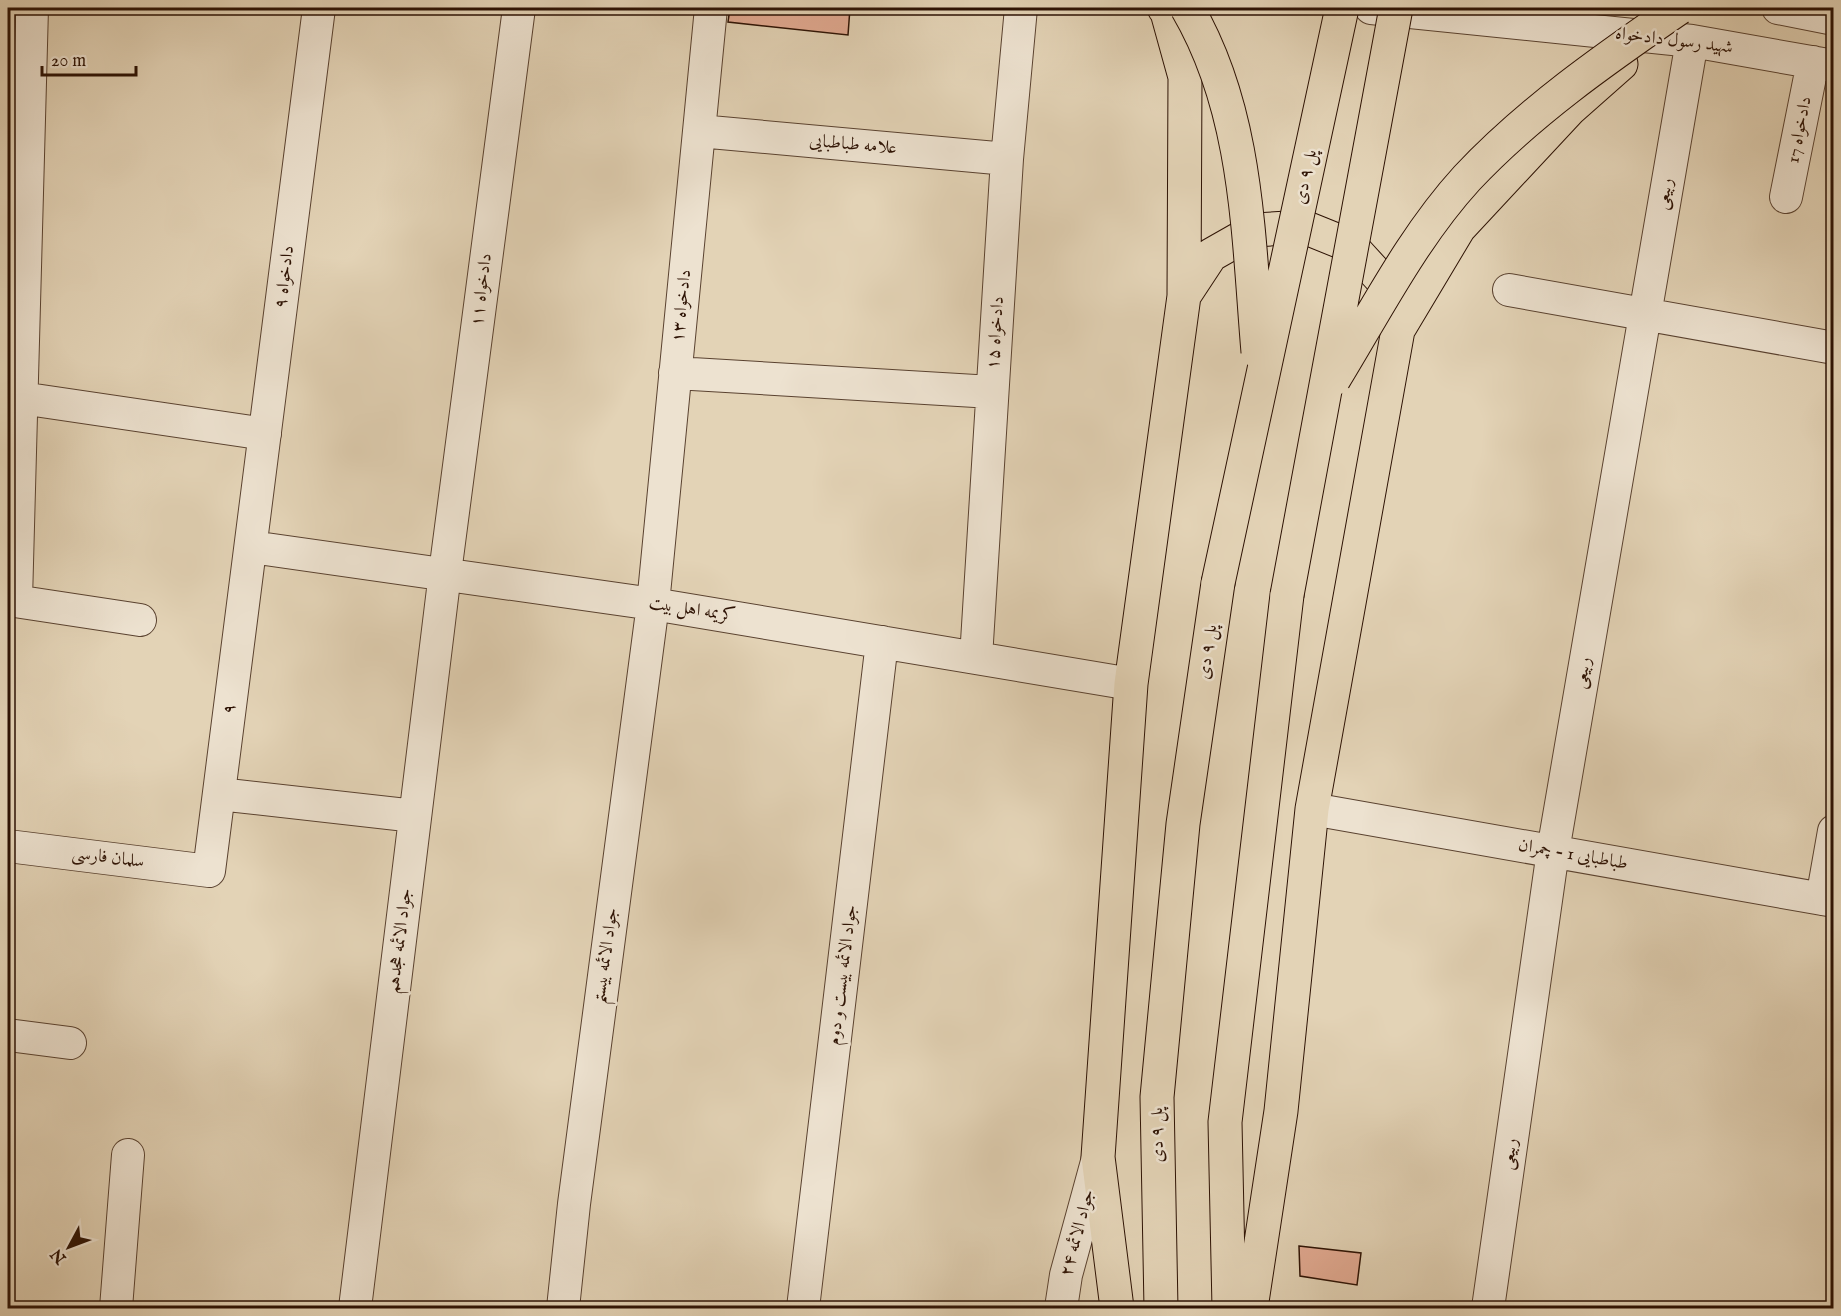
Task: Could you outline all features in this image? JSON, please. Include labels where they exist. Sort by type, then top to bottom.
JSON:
[{"type":"main road","points":[[1117,1308],[1098,1157],[1131,684],[1184,296],[1185,77],[1164,8]]},
{"type":"main road","points":[[1187,8],[1216,66],[1236,140],[1244,187],[1261,385]]},
{"type":"main road","name":"پل ۹ دی","points":[[1161,1308],[1157,1097],[1183,824],[1218,583],[1342,8]]},
{"type":"main road","points":[[1229,1308],[1224,1122],[1287,596],[1396,8]]},
{"type":"main road","points":[[1324,396],[1430,224],[1466,179],[1521,126],[1612,54],[1679,8]]},
{"type":"main road","points":[[1251,1308],[1281,1111],[1312,809],[1398,330],[1459,228],[1569,110],[1652,37]]},
{"type":"main road","points":[[1184,296],[1211,255],[1255,230],[1304,227],[1351,246],[1384,282],[1398,330]]},
{"type":"street","points":[[32,8],[17,237],[21,398],[12,600],[140,620]]},
{"type":"street","name":"دادخواه ۹","points":[[251,547],[319,8]]},
{"type":"street","name":"دادخواه ۱۱","points":[[445,573],[519,8]]},
{"type":"street","name":"دادخواه ۱۳","points":[[653,604],[711,8]]},
{"type":"street","name":"دادخواه ۱۵","points":[[976,658],[1007,159],[1021,8]]},
{"type":"street","name":"شهید رسول دادخواه","points":[[1371,8],[1692,40],[1823,64]]},
{"type":"street","points":[[1778,8],[1833,19]]},
{"type":"street","name":"ربیعی","points":[[1488,1308],[1553,851],[1692,40]]},
{"type":"street","name":"دادخواه 17","points":[[1786,197],[1823,64]]},
{"type":"street","name":"علامه طباطبایی","points":[[699,131],[1007,159]]},
{"type":"street","points":[[1509,290],[1833,348]]},
{"type":"street","points":[[675,373],[992,392]]},
{"type":"street","points":[[21,398],[265,434]]},
{"type":"street","name":"کریمه اهل بیت","points":[[251,547],[653,604],[1131,684]]},
{"type":"street","name":"۹","points":[[209,870],[251,547]]},
{"type":"street","name":"جواد الائمه هجدهم","points":[[355,1308],[445,573]]},
{"type":"street","name":"جواد الائمه بیستم","points":[[563,1308],[575,1192],[653,604]]},
{"type":"street","name":"جواد الائمه بیست و دوم","points":[[803,1308],[882,642]]},
{"type":"street","points":[[219,794],[415,816]]},
{"type":"street","name":"طباطبایی 1 - چمران","points":[[1312,809],[1828,900]]},
{"type":"street","points":[[1828,900],[1833,831]]},
{"type":"street","name":"سلمان فارسی","points":[[8,846],[209,870]]},
{"type":"street","points":[[8,1035],[70,1043]]},
{"type":"street","points":[[116,1308],[128,1155]]},
{"type":"street","name":"جواد الائمه ۲۴","points":[[1061,1308],[1066,1275],[1098,1157]]},
{"type":"building","points":[[730,8],[850,8],[848,35],[728,22]]},
{"type":"building","points":[[1299,1246],[1361,1253],[1357,1285],[1300,1276]]}]
